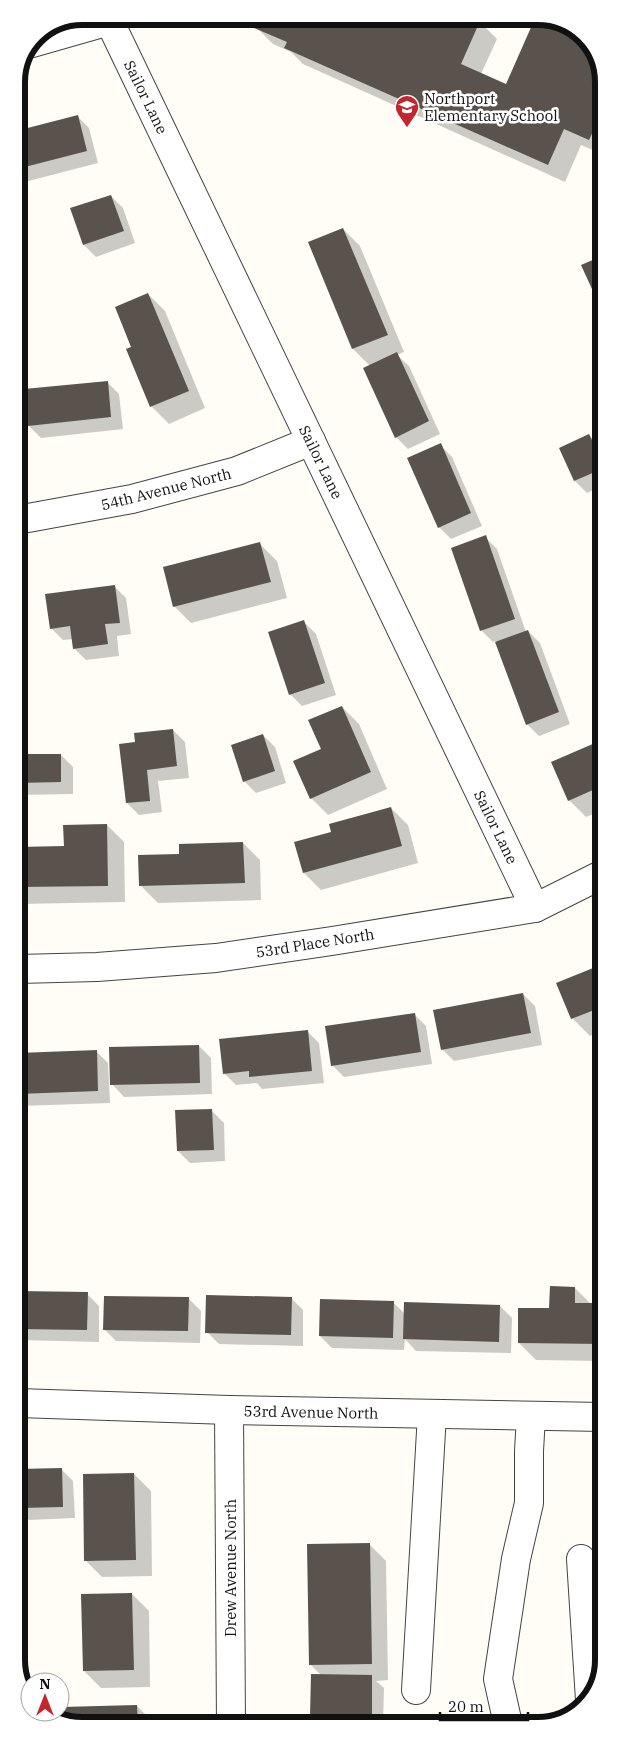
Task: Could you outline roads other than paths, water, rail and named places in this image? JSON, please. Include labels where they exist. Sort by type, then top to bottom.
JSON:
[{"type":"street","points":[[46,39],[89,25]]},
{"type":"street","name":"Sailor Lane","points":[[111,25],[535,908]]},
{"type":"street","name":"54th Avenue North","points":[[25,519],[132,499],[227,474],[311,442]]},
{"type":"street","name":"53rd Place North","points":[[25,968],[97,967],[216,958],[341,940],[535,908],[595,878]]},
{"type":"street","name":"53rd Avenue North","points":[[25,1403],[229,1410],[595,1417]]},
{"type":"street","name":"Drew Avenue North","points":[[229,1410],[231,1717]]},
{"type":"street","points":[[416,1690],[432,1414]]},
{"type":"street","points":[[506,1717],[498,1679],[516,1559],[529,1503],[531,1416]]},
{"type":"street","points":[[581,1559],[589,1685]]},
{"type":"place","name":"Northport Elementary School","points":[[407,128]]}]
